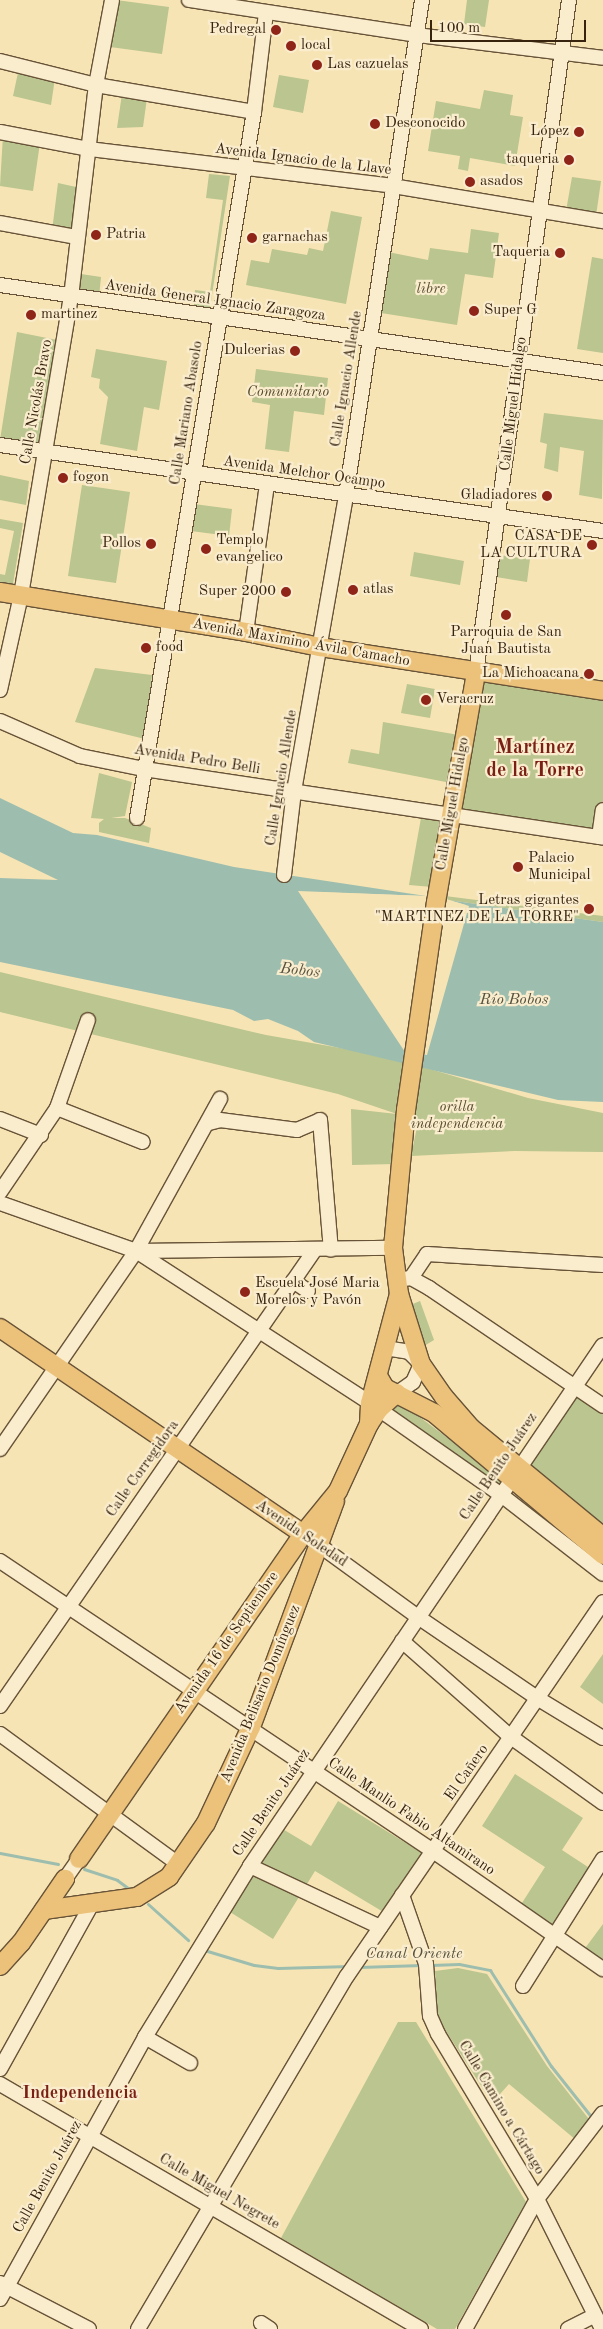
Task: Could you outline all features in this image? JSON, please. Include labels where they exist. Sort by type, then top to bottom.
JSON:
[{"type":"main road","name":"Avenida Maximino Ávila Camacho","points":[[0,592],[246,632],[320,647],[476,673],[603,691]]},
{"type":"main road","name":"Calle Miguel Hidalgo","points":[[402,1284],[394,1248],[406,1110],[436,902],[476,673]]},
{"type":"main road","name":"Avenida 16 de Septiembre","points":[[79,1859],[194,1689],[303,1534],[338,1490],[369,1424],[375,1406],[378,1376],[402,1284]]},
{"type":"main road","points":[[402,1284],[421,1364],[471,1428],[514,1472],[603,1555]]},
{"type":"main road","name":"Avenida Soledad","points":[[0,1328],[176,1450],[303,1534]]},
{"type":"main road","points":[[378,1376],[385,1388],[434,1413],[603,1537]]},
{"type":"main road","name":"Avenida 16 de Septiembre","points":[[375,1406],[397,1393]]},
{"type":"main road","name":"Avenida Belisario Domínguez","points":[[44,1910],[137,1897],[169,1877],[206,1823],[251,1728],[321,1546],[338,1490]]},
{"type":"main road","points":[[0,1966],[21,1944],[65,1878]]},
{"type":"street","name":"Calle Nicolás Bravo","points":[[0,690],[21,595],[72,297],[76,237],[96,86],[112,0]]},
{"type":"street","points":[[189,0],[244,4],[266,13],[417,35],[603,58]]},
{"type":"street","name":"Calle Ignacio Allende","points":[[284,875],[294,791],[346,495],[422,0]]},
{"type":"street","name":"Calle Miguel Hidalgo","points":[[476,673],[542,210],[569,0]]},
{"type":"street","name":"Calle Mariano Abasolo","points":[[137,818],[195,475],[218,318],[254,112],[266,13]]},
{"type":"street","points":[[0,61],[96,86],[254,112]]},
{"type":"street","name":"Avenida Ignacio de la Llave","points":[[0,132],[89,149],[244,170],[392,186],[603,220]]},
{"type":"street","points":[[0,224],[76,237]]},
{"type":"street","name":"Avenida General Ignacio Zaragoza","points":[[0,286],[369,339],[519,363],[603,373]]},
{"type":"street","name":"Avenida Melchor Ocampo","points":[[0,445],[195,475],[603,531]]},
{"type":"street","points":[[246,632],[266,484]]},
{"type":"street","name":"Avenida Pedro Belli","points":[[0,721],[80,756],[144,769],[601,838]]},
{"type":"street","points":[[601,838],[603,810]]},
{"type":"street","points":[[0,1192],[41,1135],[57,1108],[88,1020]]},
{"type":"street","points":[[0,1448],[136,1251],[209,1123],[220,1099]]},
{"type":"street","points":[[57,1108],[143,1142]]},
{"type":"street","points":[[0,1119],[41,1135]]},
{"type":"street","points":[[209,1123],[220,1120],[297,1130],[320,1120],[331,1250]]},
{"type":"street","points":[[0,1203],[136,1251],[375,1406],[500,1494],[603,1574]]},
{"type":"street","points":[[136,1251],[314,1251],[394,1248]]},
{"type":"street","name":"Calle Corregidora","points":[[0,1706],[67,1606],[314,1251]]},
{"type":"street","points":[[603,1265],[427,1254],[402,1284],[574,1386],[603,1406]]},
{"type":"street","points":[[293,1281],[308,1291]]},
{"type":"street","name":"Calle Benito Juárez","points":[[2,2290],[145,2037],[250,1866],[514,1472],[603,1345]]},
{"type":"street","points":[[385,1348],[409,1352],[421,1364],[414,1382],[397,1393]]},
{"type":"street","name":"Avenida Soledad","points":[[303,1534],[418,1617],[537,1698],[603,1738]]},
{"type":"street","name":"Calle Manlio Fabio Altamirano","points":[[0,1561],[194,1689],[603,1969]]},
{"type":"street","name":"El Cañero","points":[[209,2204],[347,1976],[603,1602]]},
{"type":"street","points":[[402,1641],[511,1737],[603,1803]]},
{"type":"street","points":[[0,1734],[178,1864]]},
{"type":"street","points":[[523,1986],[603,1858]]},
{"type":"street","points":[[65,1878],[79,1859]]},
{"type":"street","points":[[250,1866],[380,1927]]},
{"type":"street","name":"Calle Camino a Cártago","points":[[402,1895],[426,1970],[430,2016],[438,2034],[537,2199],[602,2329]]},
{"type":"street","points":[[0,2069],[92,1904]]},
{"type":"street","points":[[145,2037],[190,2063]]},
{"type":"street","name":"Calle Miguel Negrete","points":[[0,2084],[421,2329]]},
{"type":"street","points":[[465,2329],[537,2199],[603,2113]]},
{"type":"street","points":[[138,2329],[209,2204]]},
{"type":"street","points":[[2,2290],[89,2329]]},
{"type":"street","points":[[568,2329],[595,2315]]},
{"type":"green space","points":[[116,0],[169,7],[162,54],[110,47]]},
{"type":"green space","points":[[467,0],[489,0],[485,27],[464,24]]},
{"type":"green space","points":[[19,68],[55,78],[51,105],[13,96]]},
{"type":"green space","points":[[279,75],[309,80],[303,113],[273,107]]},
{"type":"green space","points":[[484,90],[513,95],[510,115],[523,117],[515,166],[470,158],[468,171],[458,169],[460,156],[428,151],[436,101],[480,109]]},
{"type":"green space","points":[[122,94],[147,98],[143,127],[117,128]]},
{"type":"green space","points":[[3,135],[40,143],[33,191],[0,186]]},
{"type":"green space","points":[[209,174],[230,176],[210,308],[194,305],[195,290],[210,292],[223,200],[206,198]]},
{"type":"green space","points":[[572,177],[601,181],[596,216],[566,211]]},
{"type":"green space","points":[[58,183],[76,187],[71,234],[52,231]]},
{"type":"green space","points":[[331,211],[362,217],[346,304],[246,285],[251,260],[269,263],[272,249],[307,255],[309,248],[323,251]]},
{"type":"green space","name":"libre","points":[[471,229],[499,233],[493,278],[465,274],[457,325],[381,313],[388,252],[428,260],[430,248],[468,253]]},
{"type":"green space","points":[[592,257],[603,259],[603,353],[577,349]]},
{"type":"green space","points":[[81,274],[101,277],[99,297],[78,291]]},
{"type":"green space","points":[[17,332],[62,341],[43,448],[0,440]]},
{"type":"green space","points":[[96,349],[167,361],[159,410],[144,407],[137,451],[100,444],[108,397],[99,388],[100,379],[91,377]]},
{"type":"green space","name":"Comunitario","points":[[256,369],[328,378],[324,415],[294,411],[289,452],[265,449],[270,405],[252,402]]},
{"type":"green space","points":[[544,413],[603,420],[602,499],[579,495],[584,451],[560,447],[558,472],[544,468],[547,444],[540,442]]},
{"type":"green space","points":[[0,475],[29,481],[26,505],[0,500]]},
{"type":"green space","points":[[82,485],[130,492],[116,583],[68,576]]},
{"type":"green space","points":[[194,504],[232,509],[229,536],[191,531]]},
{"type":"green space","points":[[0,519],[23,523],[13,584],[0,582],[0,574],[5,575],[14,531],[0,528]]},
{"type":"green space","points":[[414,552],[464,561],[460,585],[410,576]]},
{"type":"green space","points":[[499,555],[530,559],[527,582],[496,577]]},
{"type":"green space","points":[[95,668],[152,675],[145,739],[75,722]]},
{"type":"green space","points":[[478,675],[603,694],[603,807],[599,837],[457,816]]},
{"type":"green space","points":[[407,684],[435,689],[430,718],[401,713]]},
{"type":"green space","points":[[383,722],[459,735],[451,783],[348,763],[351,749],[379,754]]},
{"type":"green space","points":[[99,773],[132,782],[125,816],[111,818],[125,818],[151,828],[149,843],[99,832],[99,823],[104,819],[91,818]]},
{"type":"green space","points":[[421,818],[442,822],[432,887],[409,885]]},
{"type":"green space","points":[[445,896],[603,916],[603,922],[448,900]]},
{"type":"green space","name":"orilla independencia","points":[[0,972],[266,1035],[386,1056],[528,1098],[603,1113],[603,1152],[515,1151],[411,1156],[418,1122],[401,1116],[395,1164],[352,1165],[351,1109],[397,1114],[338,1094],[0,1012]]},
{"type":"green space","points":[[420,1301],[434,1340],[424,1346],[408,1306]]},
{"type":"green space","points":[[571,1392],[603,1412],[603,1531],[522,1467]]},
{"type":"green space","points":[[398,1401],[507,1482],[500,1493],[387,1410]]},
{"type":"green space","points":[[603,1654],[603,1704],[580,1687]]},
{"type":"green space","points":[[515,1774],[583,1818],[562,1850],[591,1869],[553,1928],[520,1906],[545,1867],[482,1826]]},
{"type":"green space","points":[[338,1801],[422,1853],[385,1913],[315,1871],[273,1939],[230,1912],[281,1828],[311,1846]]},
{"type":"green space","points":[[603,1924],[603,1965],[583,1951]]},
{"type":"green space","points":[[458,1968],[487,1974],[547,2066],[592,2123],[576,2140],[509,2084],[492,2103],[437,2017],[435,1971]]},
{"type":"green space","points":[[398,2022],[416,2022],[526,2202],[455,2329],[437,2329],[281,2238]]},
{"type":"water","name":"Río Bobos","points":[[0,798],[73,833],[97,835],[234,867],[426,896],[315,892],[466,905],[448,900],[603,922],[603,1102],[558,1100],[314,1042],[298,1031],[268,1019],[254,1021],[233,1010],[0,962],[0,878],[58,880],[0,852]]},
{"type":"pier","points":[[298,891],[426,896],[429,897],[414,898],[446,899],[469,906],[427,1055],[405,1052]]},
{"type":"waterway","name":"Canal Oriente","points":[[0,1853],[58,1864]]},
{"type":"waterway","name":"Canal Oriente","points":[[84,1869],[117,1880],[132,1891]]},
{"type":"waterway","name":"Canal Oriente","points":[[148,1904],[188,1940]]},
{"type":"waterway","name":"Canal Oriente","points":[[204,1950],[254,1965],[278,1968],[350,1966]]},
{"type":"waterway","name":"Canal Oriente","points":[[431,1965],[459,1964],[490,1970],[551,2066],[593,2119]]},
{"type":"waterway","name":"Canal Oriente","points":[[359,1967],[422,1965]]},
{"type":"place","name":"Pedregal","points":[[276,30]]},
{"type":"place","name":"local","points":[[291,46]]},
{"type":"place","name":"Las cazuelas","points":[[317,65]]},
{"type":"place","name":"Desconocido","points":[[375,124]]},
{"type":"place","name":"López","points":[[579,132]]},
{"type":"place","name":"taqueria","points":[[569,160]]},
{"type":"place","name":"asados","points":[[470,182]]},
{"type":"place","name":"Patria","points":[[96,235]]},
{"type":"place","name":"garnachas","points":[[252,238]]},
{"type":"place","name":"Taqueria","points":[[560,253]]},
{"type":"place","name":"Super G","points":[[474,311]]},
{"type":"place","name":"martinez","points":[[31,315]]},
{"type":"place","name":"Dulcerias","points":[[295,351]]},
{"type":"place","name":"fogon","points":[[63,478]]},
{"type":"place","name":"Gladiadores","points":[[547,496]]},
{"type":"place","name":"Pollos","points":[[151,544]]},
{"type":"place","name":"CASA DE LA CULTURA","points":[[592,545]]},
{"type":"place","name":"Templo evangelico","points":[[206,549]]},
{"type":"place","name":"atlas","points":[[353,590]]},
{"type":"place","name":"Super 2000","points":[[286,592]]},
{"type":"place","name":"Parroquia de San Juan Bautista","points":[[506,615]]},
{"type":"place","name":"food","points":[[146,648]]},
{"type":"place","name":"La Michoacana","points":[[589,674]]},
{"type":"place","name":"Veracruz","points":[[426,700]]},
{"type":"place","name":"Palacio Municipal","points":[[518,867]]},
{"type":"place","name":"Letras gigantes \"MARTINEZ DE LA TORRE\"","points":[[589,909]]},
{"type":"place","name":"Escuela José Maria Morelos y Pavón","points":[[245,1292]]},
{"type":"district","name":"Martínez de la Torre","points":[[535,760]]},
{"type":"district","name":"Independencia","points":[[80,2093]]},
{"type":"water label","name":"Bobos","points":[[300,971]]}]
